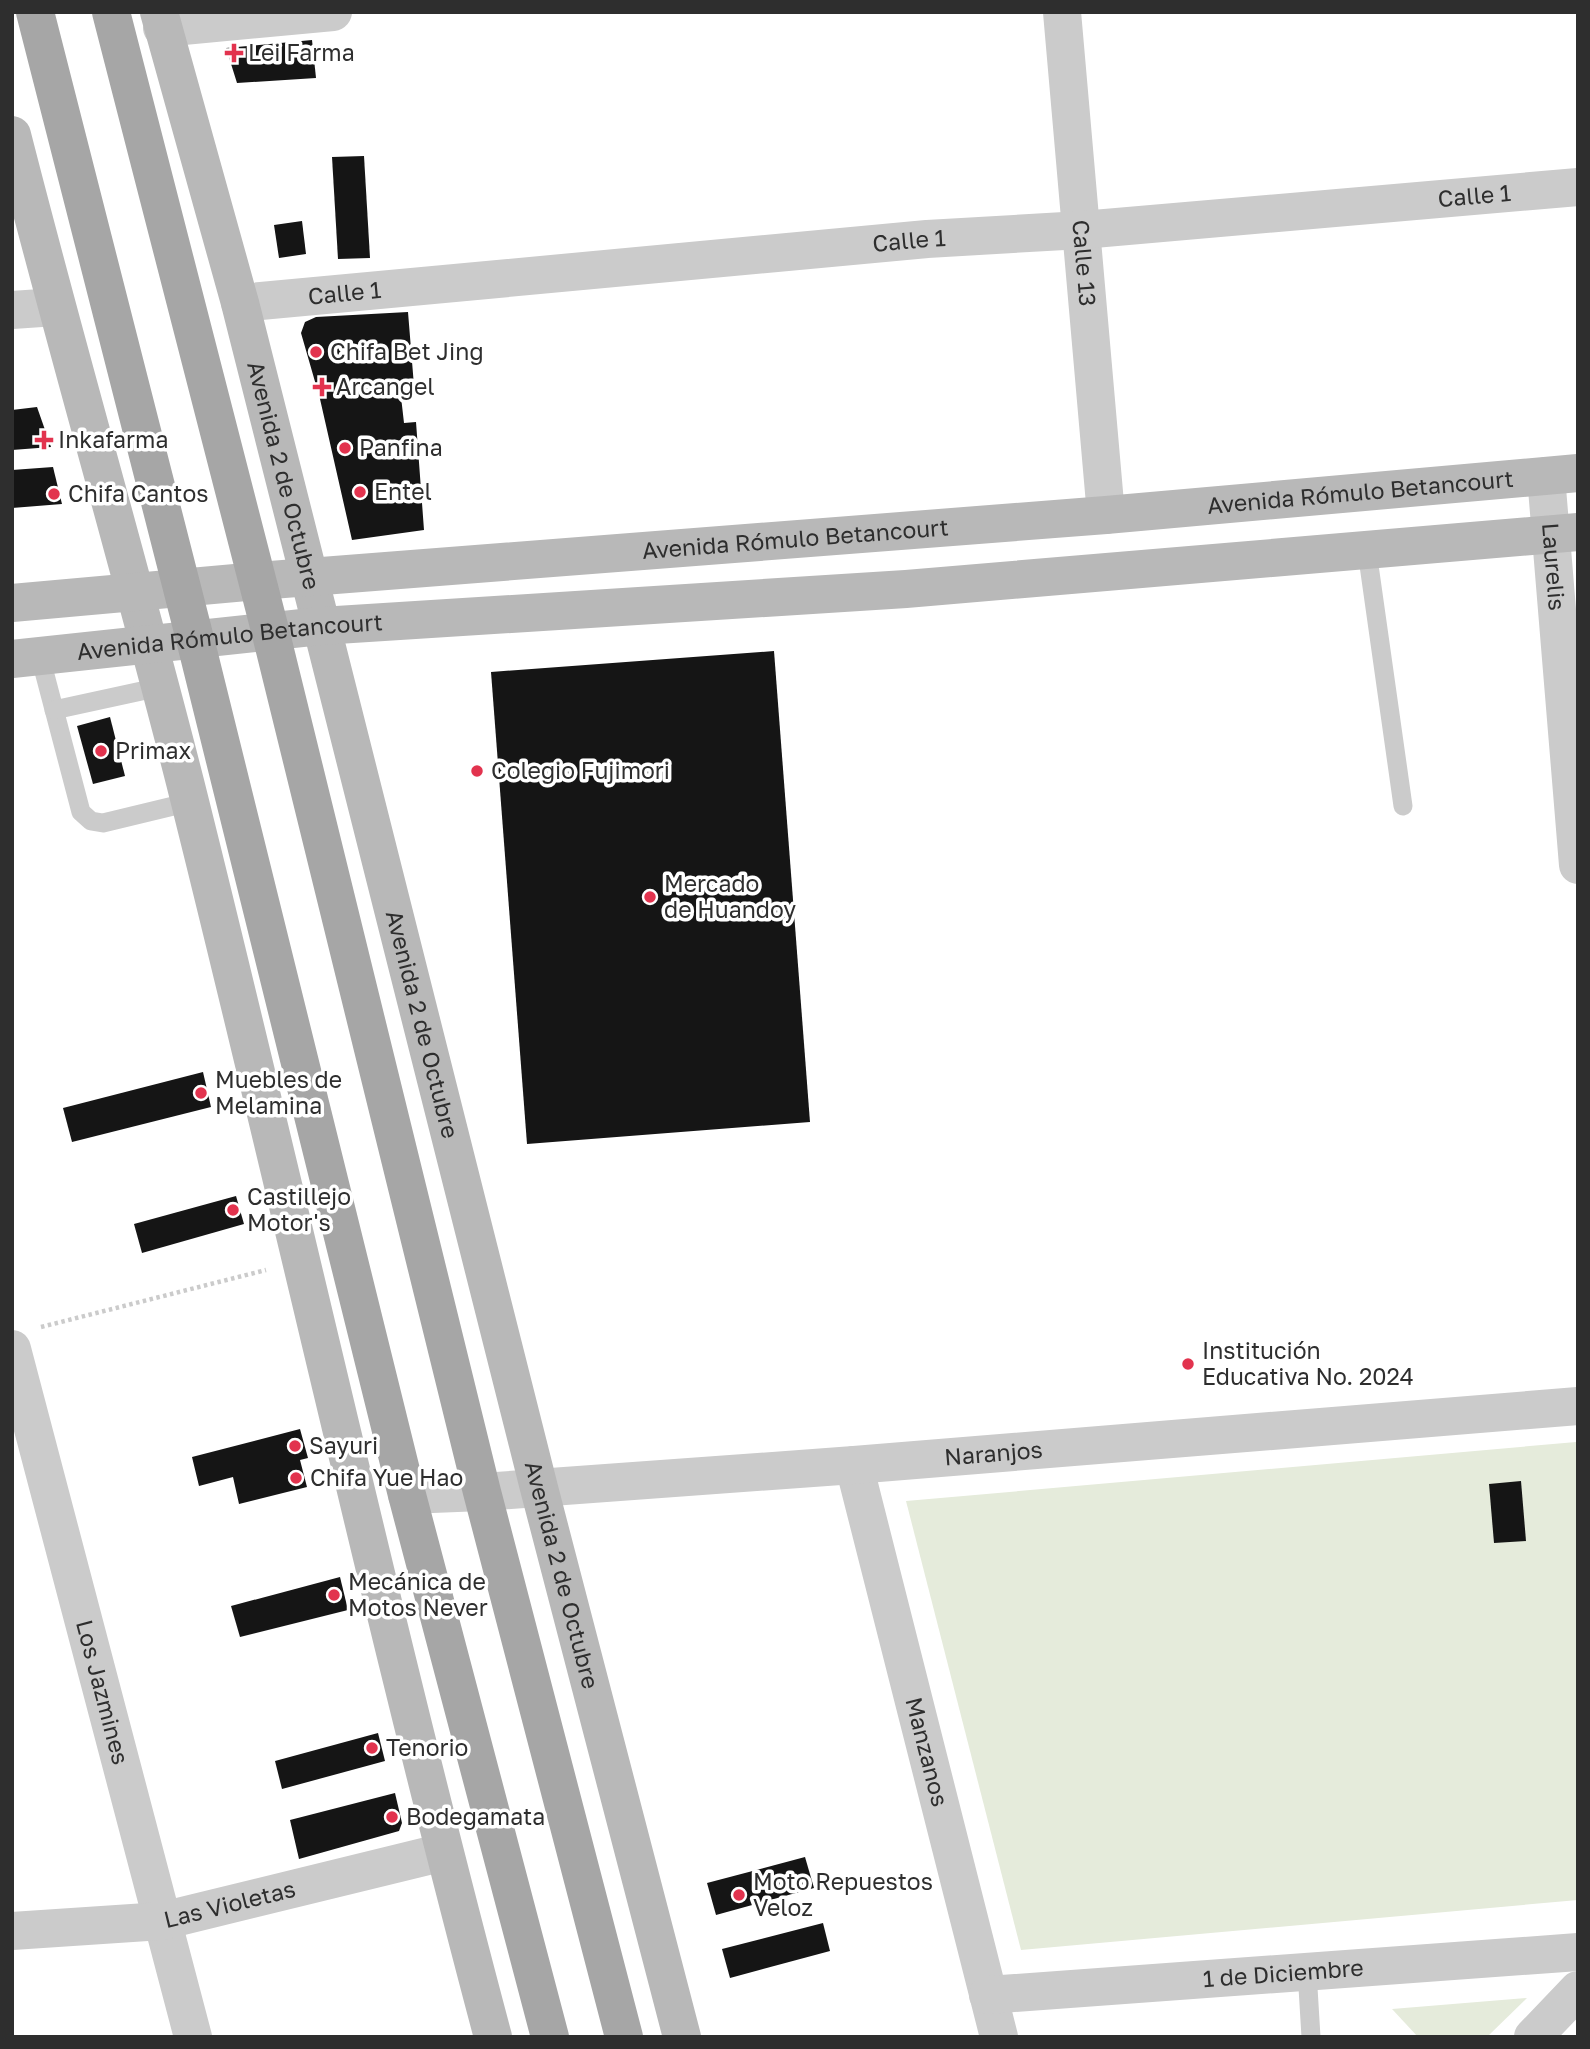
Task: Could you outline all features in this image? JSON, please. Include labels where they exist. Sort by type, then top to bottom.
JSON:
[{"type":"main road","points":[[35,12],[182,587],[407,1495],[550,2037]]},
{"type":"main road","points":[[111,12],[258,581],[482,1492],[624,2037]]},
{"type":"street","points":[[160,20],[333,12]]},
{"type":"street","name":"Calle 13","points":[[1062,12],[1106,515]]},
{"type":"street","name":"Avenida 2 de Octubre","points":[[160,20],[240,303],[539,1488],[682,2037]]},
{"type":"street","points":[[12,135],[190,802],[444,1852],[493,2037]]},
{"type":"street","name":"Calle 1","points":[[240,303],[927,239],[1082,230],[1578,187]]},
{"type":"street","points":[[12,310],[56,307]]},
{"type":"street","name":"Avenida Rómulo Betancourt","points":[[12,603],[182,587],[1106,515],[1562,475]]},
{"type":"street","name":"Laurelis","points":[[1562,475],[1578,865]]},
{"type":"street","name":"Avenida Rómulo Betancourt","points":[[26,657],[270,630],[906,589],[1564,533]]},
{"type":"street","name":"Los Jazmines","points":[[25,1338],[162,1922],[193,2037]]},
{"type":"street","name":"Naranjos","points":[[407,1495],[854,1465],[1578,1406]]},
{"type":"street","name":"Manzanos","points":[[854,1465],[999,2037]]},
{"type":"street","name":"Las Violetas","points":[[12,1931],[162,1922],[444,1852]]},
{"type":"street","name":"1 de Diciembre","points":[[988,1995],[1578,1952]]},
{"type":"street","points":[[1533,2037],[1578,1990]]},
{"type":"lane","points":[[1367,551],[1403,806]]},
{"type":"lane","points":[[26,657],[54,709],[81,812],[91,821],[103,823],[190,802]]},
{"type":"lane","points":[[54,709],[160,687]]},
{"type":"lane","points":[[1307,1972],[1311,2037]]},
{"type":"path","points":[[25,1338],[301,1261]]},
{"type":"green space","points":[[1576,1442],[1578,1900],[1021,1950],[906,1501]]},
{"type":"green space","points":[[1527,1998],[1487,2037],[1418,2037],[1392,2009]]},
{"type":"building","points":[[312,40],[316,78],[237,83],[226,48]]},
{"type":"building","points":[[364,156],[370,258],[338,259],[332,157]]},
{"type":"building","points":[[302,221],[306,254],[279,258],[274,225]]},
{"type":"building","points":[[408,312],[414,386],[400,388],[404,423],[416,422],[424,530],[352,540],[320,399],[301,333],[305,322],[316,317]]},
{"type":"building","points":[[37,407],[51,447],[12,450],[12,410]]},
{"type":"building","points":[[53,467],[62,504],[12,508],[12,470]]},
{"type":"building","name":"Mercado de Huandoy","points":[[774,651],[810,1122],[527,1144],[491,672]]},
{"type":"building","name":"Primax","points":[[110,717],[125,776],[93,784],[77,726]]},
{"type":"building","points":[[203,1072],[211,1107],[72,1142],[63,1108]]},
{"type":"building","points":[[236,1196],[244,1224],[142,1253],[134,1224]]},
{"type":"building","points":[[300,1429],[308,1458],[300,1460],[307,1487],[239,1504],[233,1477],[199,1486],[192,1457]]},
{"type":"building","points":[[1521,1481],[1526,1541],[1494,1543],[1489,1484]]},
{"type":"building","points":[[340,1577],[348,1610],[240,1637],[231,1606]]},
{"type":"building","points":[[378,1733],[385,1761],[282,1789],[275,1761]]},
{"type":"building","points":[[395,1793],[402,1823],[399,1831],[299,1859],[290,1820]]},
{"type":"building","points":[[805,1857],[814,1888],[716,1915],[707,1883]]},
{"type":"building","points":[[823,1923],[830,1951],[730,1978],[722,1949]]},
{"type":"place","name":"Lei Farma","points":[[234,53]]},
{"type":"place","name":"Chifa Bet Jing","points":[[316,352]]},
{"type":"place","name":"Arcangel","points":[[322,387]]},
{"type":"place","name":"Inkafarma","points":[[44,440]]},
{"type":"place","name":"Panfina","points":[[345,448]]},
{"type":"place","name":"Entel","points":[[360,492]]},
{"type":"place","name":"Chifa Cantos","points":[[54,494]]},
{"type":"place","name":"Primax","points":[[101,751]]},
{"type":"place","name":"Colegio Fujimori","points":[[477,771]]},
{"type":"place","name":"Mercado de Huandoy","points":[[650,897]]},
{"type":"place","name":"Muebles de Melamina","points":[[201,1093]]},
{"type":"place","name":"Castillejo Motor's","points":[[233,1210]]},
{"type":"place","name":"Institución Educativa No. 2024","points":[[1188,1364]]},
{"type":"place","name":"Sayuri","points":[[295,1446]]},
{"type":"place","name":"Chifa Yue Hao","points":[[296,1478]]},
{"type":"place","name":"Mecánica de Motos Never","points":[[334,1595]]},
{"type":"place","name":"Tenorio","points":[[372,1748]]},
{"type":"place","name":"Bodegamata","points":[[392,1817]]},
{"type":"place","name":"Moto Repuestos Veloz","points":[[739,1895]]}]
